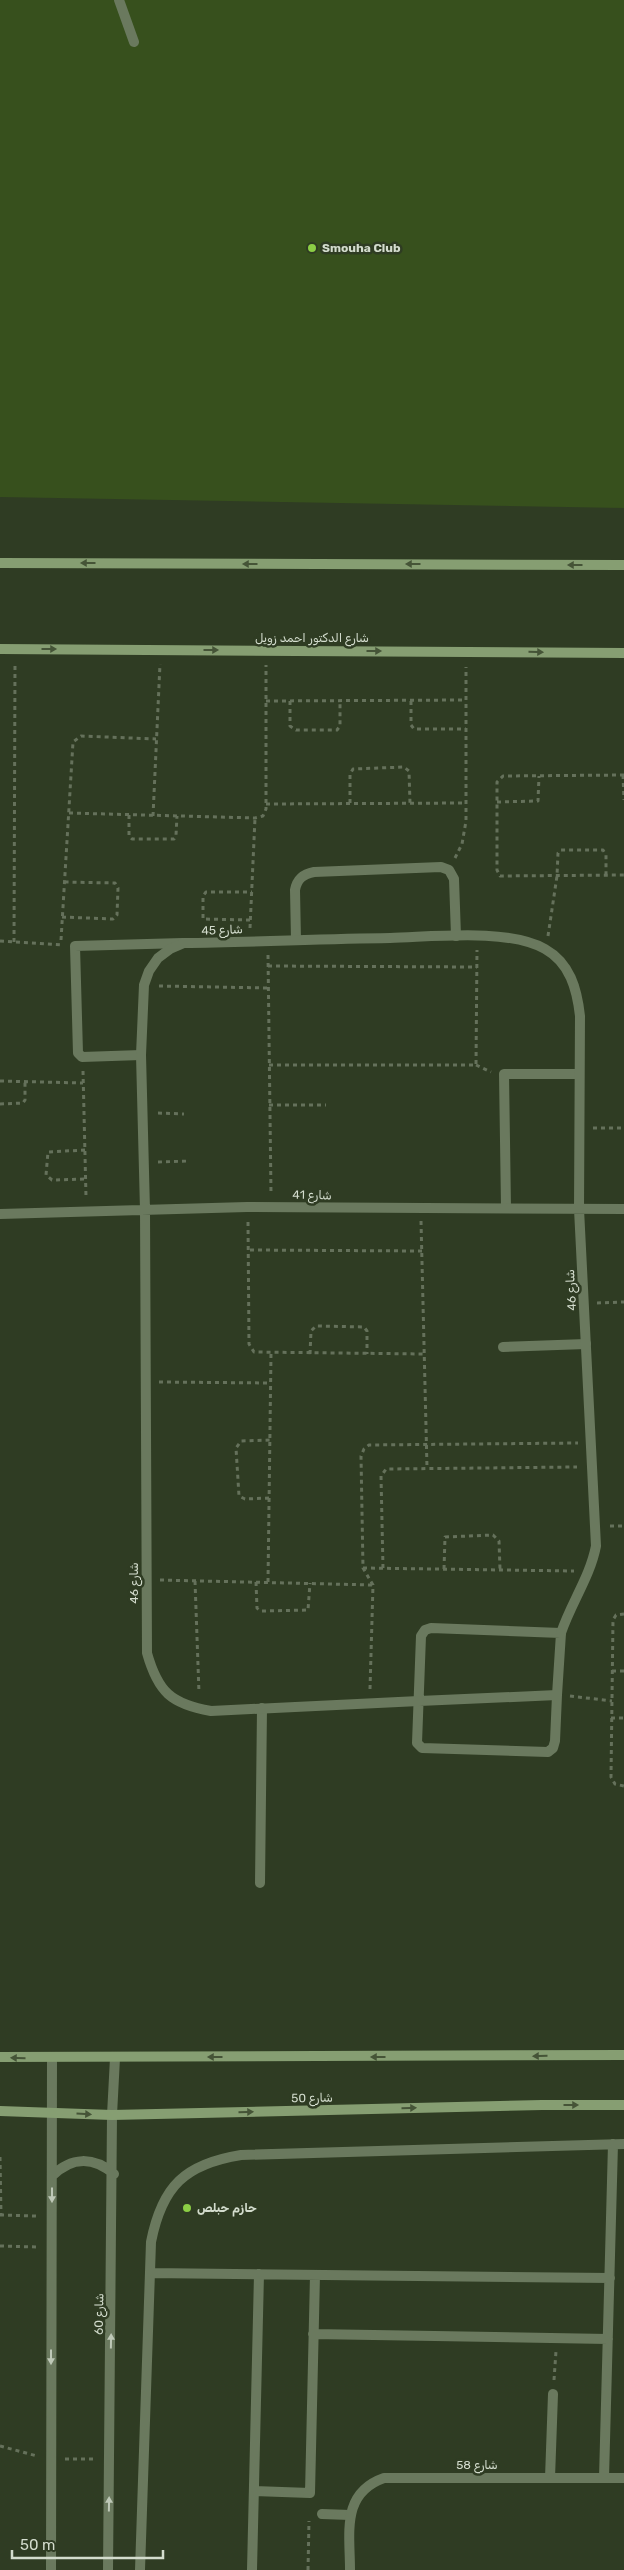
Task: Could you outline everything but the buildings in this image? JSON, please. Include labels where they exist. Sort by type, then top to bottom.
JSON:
[{"type":"street","points":[[119,0],[134,42]]},
{"type":"street","points":[[0,563],[624,565]]},
{"type":"street","name":"شارع الدكتور احمد زويل","points":[[0,649],[624,653]]},
{"type":"street","points":[[296,940],[295,890],[299,880],[309,873],[441,868],[449,870],[454,879],[456,936]]},
{"type":"street","name":"شارع 45","points":[[145,1210],[141,1055],[144,985],[149,971],[158,958],[170,949],[184,944],[250,941],[478,935],[529,941],[546,949]]},
{"type":"street","points":[[141,1055],[82,1056],[78,1052],[75,946],[184,944]]},
{"type":"street","name":"شارع 46","points":[[546,949],[560,961],[571,976],[578,993],[580,1209],[596,1546],[589,1571],[571,1606],[561,1633],[554,1745],[551,1750],[544,1753],[422,1748],[417,1742],[421,1636],[428,1629],[561,1633]]},
{"type":"street","points":[[506,1208],[504,1074],[579,1074]]},
{"type":"street","name":"شارع 41","points":[[0,1214],[248,1207],[624,1209]]},
{"type":"street","name":"شارع 46","points":[[145,1210],[147,1653],[153,1675],[168,1694],[188,1707],[211,1711],[557,1694]]},
{"type":"street","points":[[503,1347],[586,1344]]},
{"type":"street","points":[[260,1883],[262,1708]]},
{"type":"street","points":[[0,2058],[624,2055]]},
{"type":"street","points":[[51,2570],[52,2058]]},
{"type":"street","name":"شارع 60","points":[[108,2570],[114,2174],[112,2115],[115,2058]]},
{"type":"street","name":"شارع 50","points":[[0,2111],[112,2115],[542,2105],[624,2105]]},
{"type":"street","points":[[140,2570],[151,2242],[156,2215],[170,2191],[189,2172],[214,2159],[251,2154],[619,2144],[610,2278],[604,2478]]},
{"type":"street","points":[[52,2176],[65,2165],[82,2160],[99,2164],[114,2174]]},
{"type":"street","points":[[150,2273],[610,2278]]},
{"type":"street","points":[[252,2570],[258,2274]]},
{"type":"street","points":[[254,2492],[310,2493],[314,2275]]},
{"type":"street","points":[[313,2334],[608,2339]]},
{"type":"street","points":[[550,2478],[553,2394]]},
{"type":"street","name":"شارع 58","points":[[350,2515],[362,2490],[372,2482],[384,2478],[624,2478]]},
{"type":"street","points":[[322,2514],[350,2515],[350,2570]]},
{"type":"path","points":[[14,942],[15,649]]},
{"type":"path","points":[[153,816],[160,650]]},
{"type":"path","points":[[69,813],[255,818],[263,816],[266,804],[266,651]]},
{"type":"path","points":[[449,870],[462,844],[466,821],[466,651]]},
{"type":"path","points":[[266,701],[466,700]]},
{"type":"path","points":[[290,701],[291,728],[294,730],[338,728],[340,726],[340,701]]},
{"type":"path","points":[[411,701],[411,725],[416,730],[466,730]]},
{"type":"path","points":[[60,945],[73,742],[81,736],[156,739]]},
{"type":"path","points":[[350,804],[350,774],[353,769],[404,767],[409,772],[410,803]]},
{"type":"path","points":[[624,800],[624,775],[501,777],[497,782],[498,874],[502,877],[624,875]]},
{"type":"path","points":[[497,802],[538,801],[539,776]]},
{"type":"path","points":[[266,804],[466,803]]},
{"type":"path","points":[[129,815],[129,836],[132,839],[174,839],[177,816]]},
{"type":"path","points":[[250,941],[255,818]]},
{"type":"path","points":[[546,949],[558,876],[558,854],[561,850],[603,850],[606,855],[606,875]]},
{"type":"path","points":[[62,917],[113,919],[116,915],[118,888],[115,884],[64,882]]},
{"type":"path","points":[[250,920],[203,919],[203,896],[206,892],[252,892]]},
{"type":"path","points":[[269,1065],[476,1065],[476,966],[478,935]]},
{"type":"path","points":[[0,941],[75,946]]},
{"type":"path","points":[[268,941],[271,1207]]},
{"type":"path","points":[[268,966],[476,966]]},
{"type":"path","points":[[144,985],[269,988]]},
{"type":"path","points":[[82,1056],[86,1179],[85,1213]]},
{"type":"path","points":[[0,1081],[83,1083]]},
{"type":"path","points":[[0,1104],[23,1103],[25,1100],[25,1081]]},
{"type":"path","points":[[269,1105],[326,1105]]},
{"type":"path","points":[[142,1113],[184,1114]]},
{"type":"path","points":[[580,1128],[624,1128]]},
{"type":"path","points":[[85,1150],[48,1152],[46,1175],[52,1180],[86,1179]]},
{"type":"path","points":[[144,1162],[190,1161]]},
{"type":"path","points":[[248,1207],[250,1250],[249,1344],[251,1350],[256,1353],[424,1354]]},
{"type":"path","points":[[421,1208],[427,1468]]},
{"type":"path","points":[[250,1250],[422,1251]]},
{"type":"path","points":[[584,1303],[624,1302]]},
{"type":"path","points":[[310,1354],[312,1329],[316,1326],[364,1327],[367,1331],[367,1354]]},
{"type":"path","points":[[268,1582],[271,1353]]},
{"type":"path","points":[[146,1381],[270,1384]]},
{"type":"path","points":[[269,1498],[245,1499],[239,1496],[236,1448],[241,1441],[270,1440]]},
{"type":"path","points":[[370,1703],[373,1584],[363,1568],[362,1452],[369,1445],[591,1443]]},
{"type":"path","points":[[383,1568],[382,1473],[389,1468],[592,1467]]},
{"type":"path","points":[[444,1569],[445,1538],[493,1535],[499,1540],[500,1570]]},
{"type":"path","points":[[363,1568],[589,1571]]},
{"type":"path","points":[[147,1580],[373,1584]]},
{"type":"path","points":[[195,1581],[200,1709]]},
{"type":"path","points":[[256,1582],[257,1608],[261,1610],[308,1610],[310,1583]]},
{"type":"path","points":[[624,1614],[616,1615],[613,1620],[611,1777],[615,1784],[624,1786]]},
{"type":"path","points":[[612,1671],[624,1671]]},
{"type":"path","points":[[557,1694],[612,1701]]},
{"type":"path","points":[[612,1718],[624,1718]]},
{"type":"path","points":[[0,2157],[1,2215],[52,2216]]},
{"type":"path","points":[[0,2246],[52,2248]]},
{"type":"path","points":[[553,2394],[556,2338]]},
{"type":"path","points":[[308,2570],[310,2493]]},
{"type":"green space","name":"Smouha Club","points":[[0,0],[624,0],[624,508],[0,497]]},
{"type":"place","name":"Smouha Club","points":[[312,248]]},
{"type":"place","name":"حازم حبلص","points":[[187,2208]]}]
